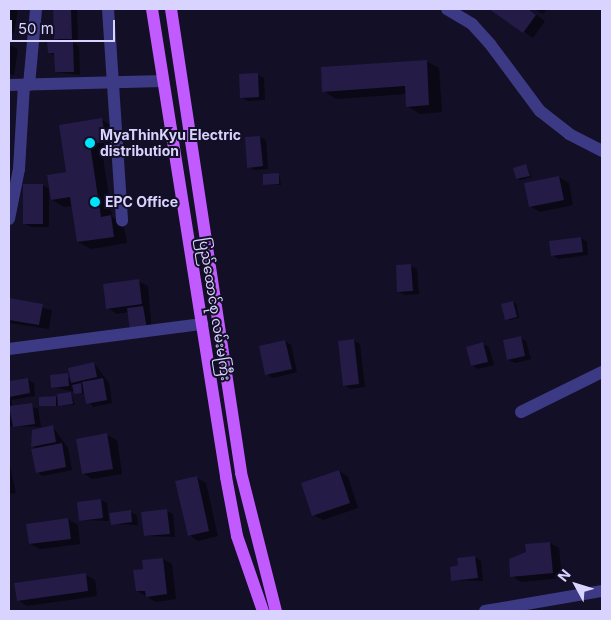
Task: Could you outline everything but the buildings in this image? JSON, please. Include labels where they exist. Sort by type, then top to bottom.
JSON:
[{"type":"main road","name":"ပြည်ထောင်စု လမ်းမကြီး","points":[[152,9],[237,536],[263,611]]},
{"type":"main road","points":[[171,9],[241,473],[276,611]]},
{"type":"street","points":[[9,219],[19,169],[36,9]]},
{"type":"street","points":[[108,9],[122,221]]},
{"type":"street","points":[[446,9],[472,24],[490,44],[540,111],[569,134],[602,151]]},
{"type":"street","points":[[9,85],[163,81]]},
{"type":"street","points":[[9,349],[202,324]]},
{"type":"street","points":[[521,412],[602,372]]},
{"type":"street","points":[[485,611],[602,591]]},
{"type":"place","name":"MyaThinKyu Electric distribution","points":[[90,143]]},
{"type":"place","name":"EPC Office","points":[[95,202]]}]
